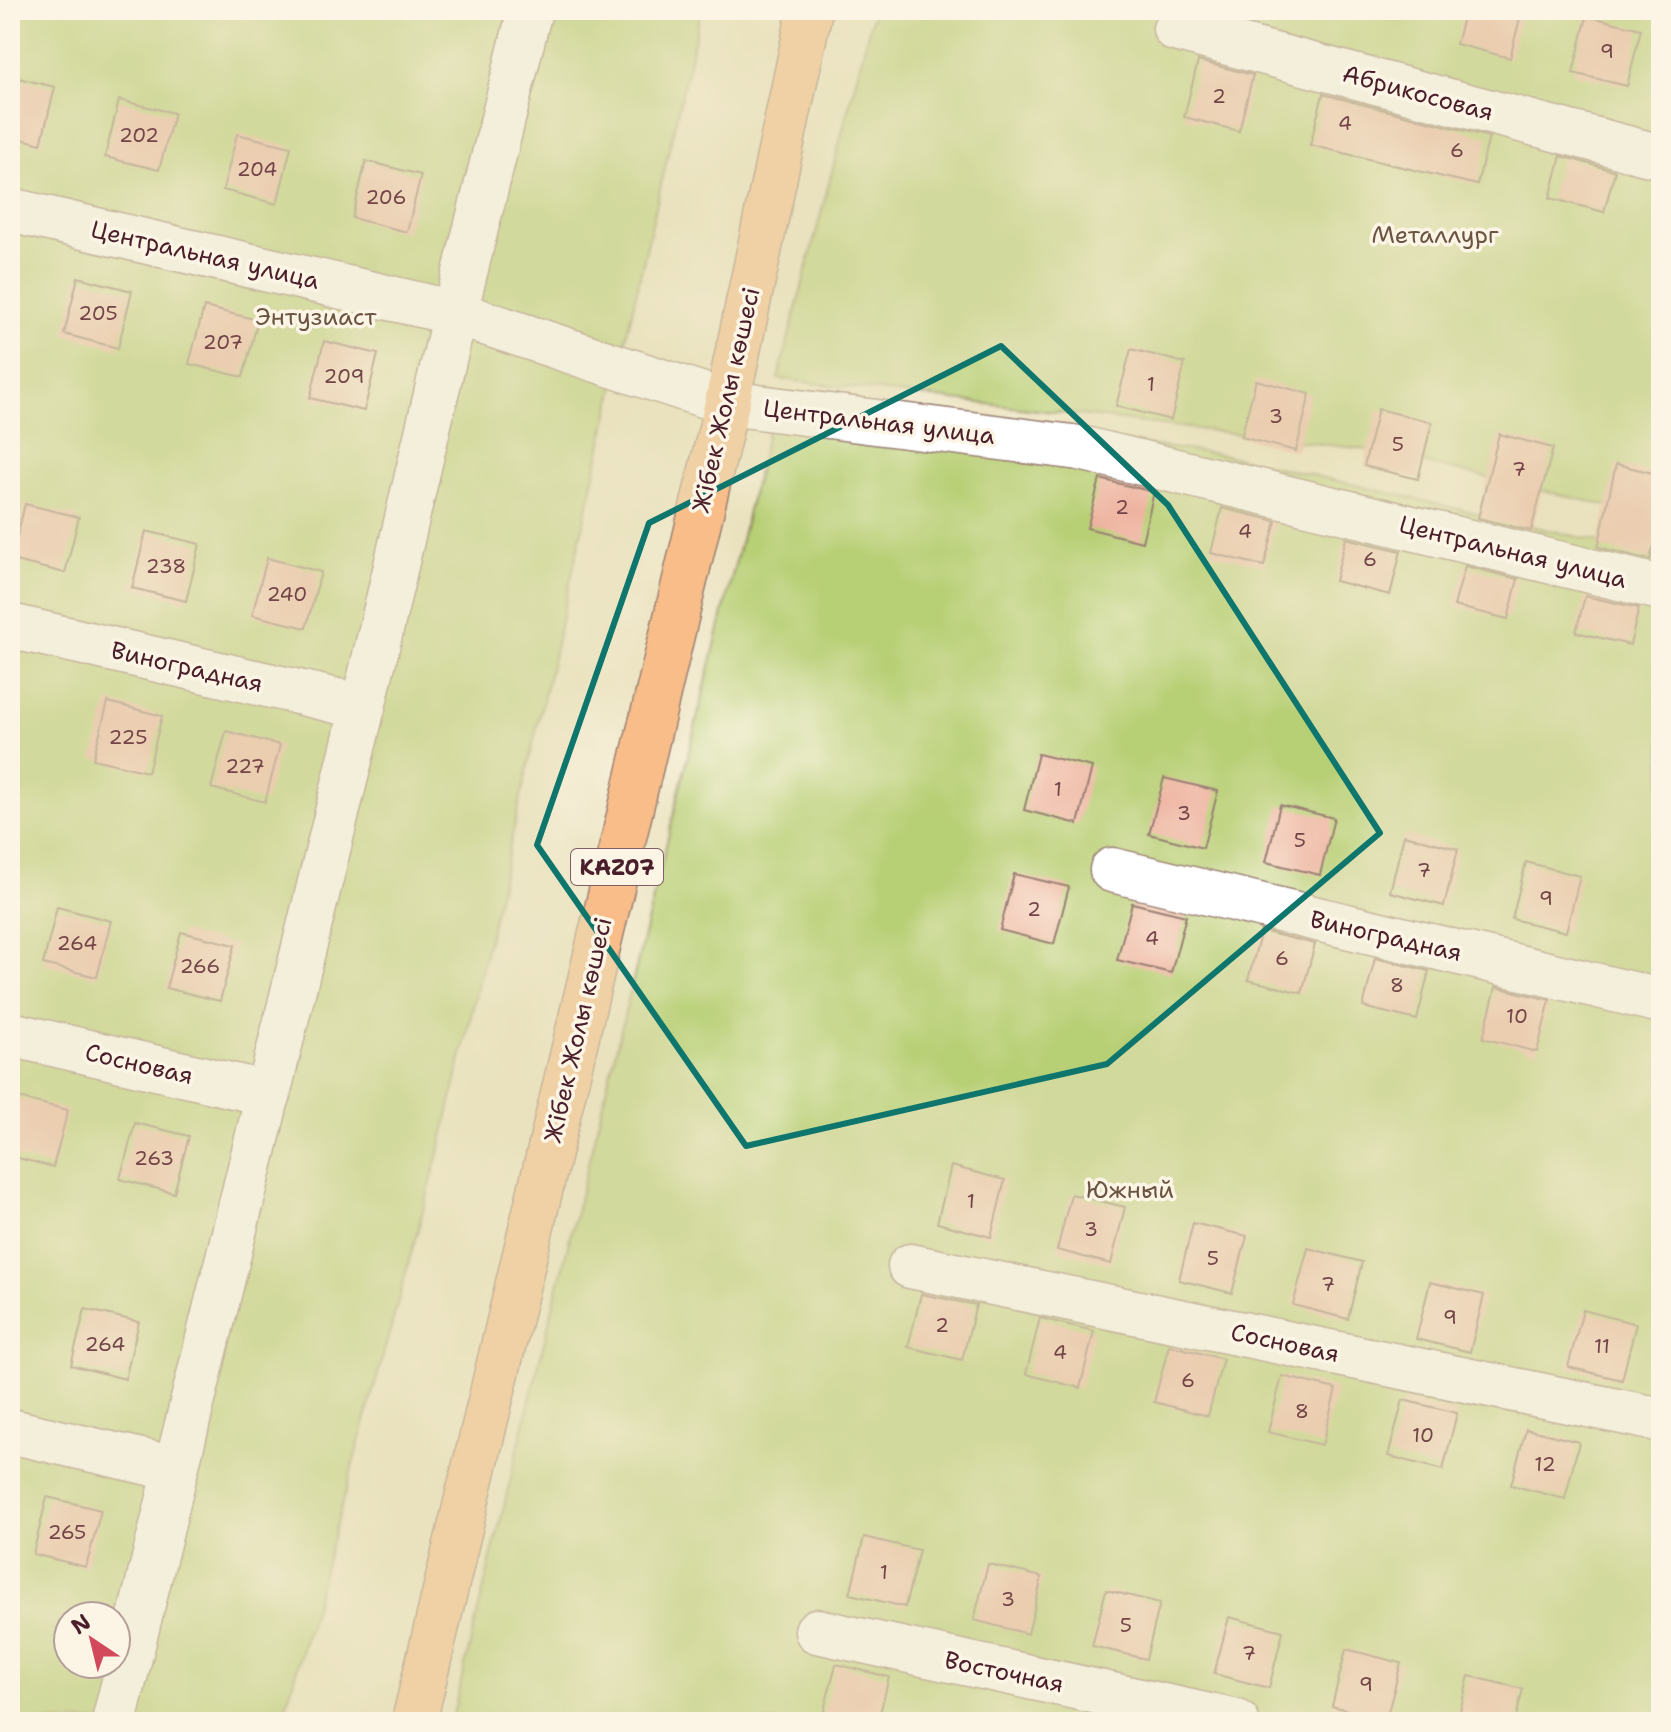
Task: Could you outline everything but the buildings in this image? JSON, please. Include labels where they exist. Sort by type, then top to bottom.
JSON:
[{"type":"highway","name":"Жібек Жолы көшесі","points":[[414,1722],[727,403],[810,10]]},
{"type":"street","points":[[114,1722],[530,10]]},
{"type":"street","name":"Абрикосовая","points":[[1175,29],[1661,157]]},
{"type":"street","name":"Центральная улица","points":[[10,210],[455,313],[727,403],[1080,448],[1661,588]]},
{"type":"street","name":"Виноградная","points":[[10,626],[363,707]]},
{"type":"street","name":"Виноградная","points":[[1112,870],[1661,1001]]},
{"type":"street","name":"Сосновая","points":[[10,1034],[269,1094]]},
{"type":"street","name":"Сосновая","points":[[910,1266],[1661,1420]]},
{"type":"street","points":[[10,1431],[176,1469]]},
{"type":"street","name":"Восточная","points":[[817,1631],[1237,1722]]},
{"type":"highlighted area","points":[[1001,346],[1168,505],[1380,833],[1107,1064],[746,1146],[537,845],[649,523]]},
{"type":"green space","name":"Энтузиаст","points":[[10,10],[701,10],[442,1142],[282,1722],[10,1722]]},
{"type":"green space","name":"Металлург","points":[[874,10],[1661,10],[1661,518],[1363,449],[778,379]]},
{"type":"green space","name":"Южный","points":[[776,397],[1225,455],[1661,556],[1661,1722],[451,1722]]}]
